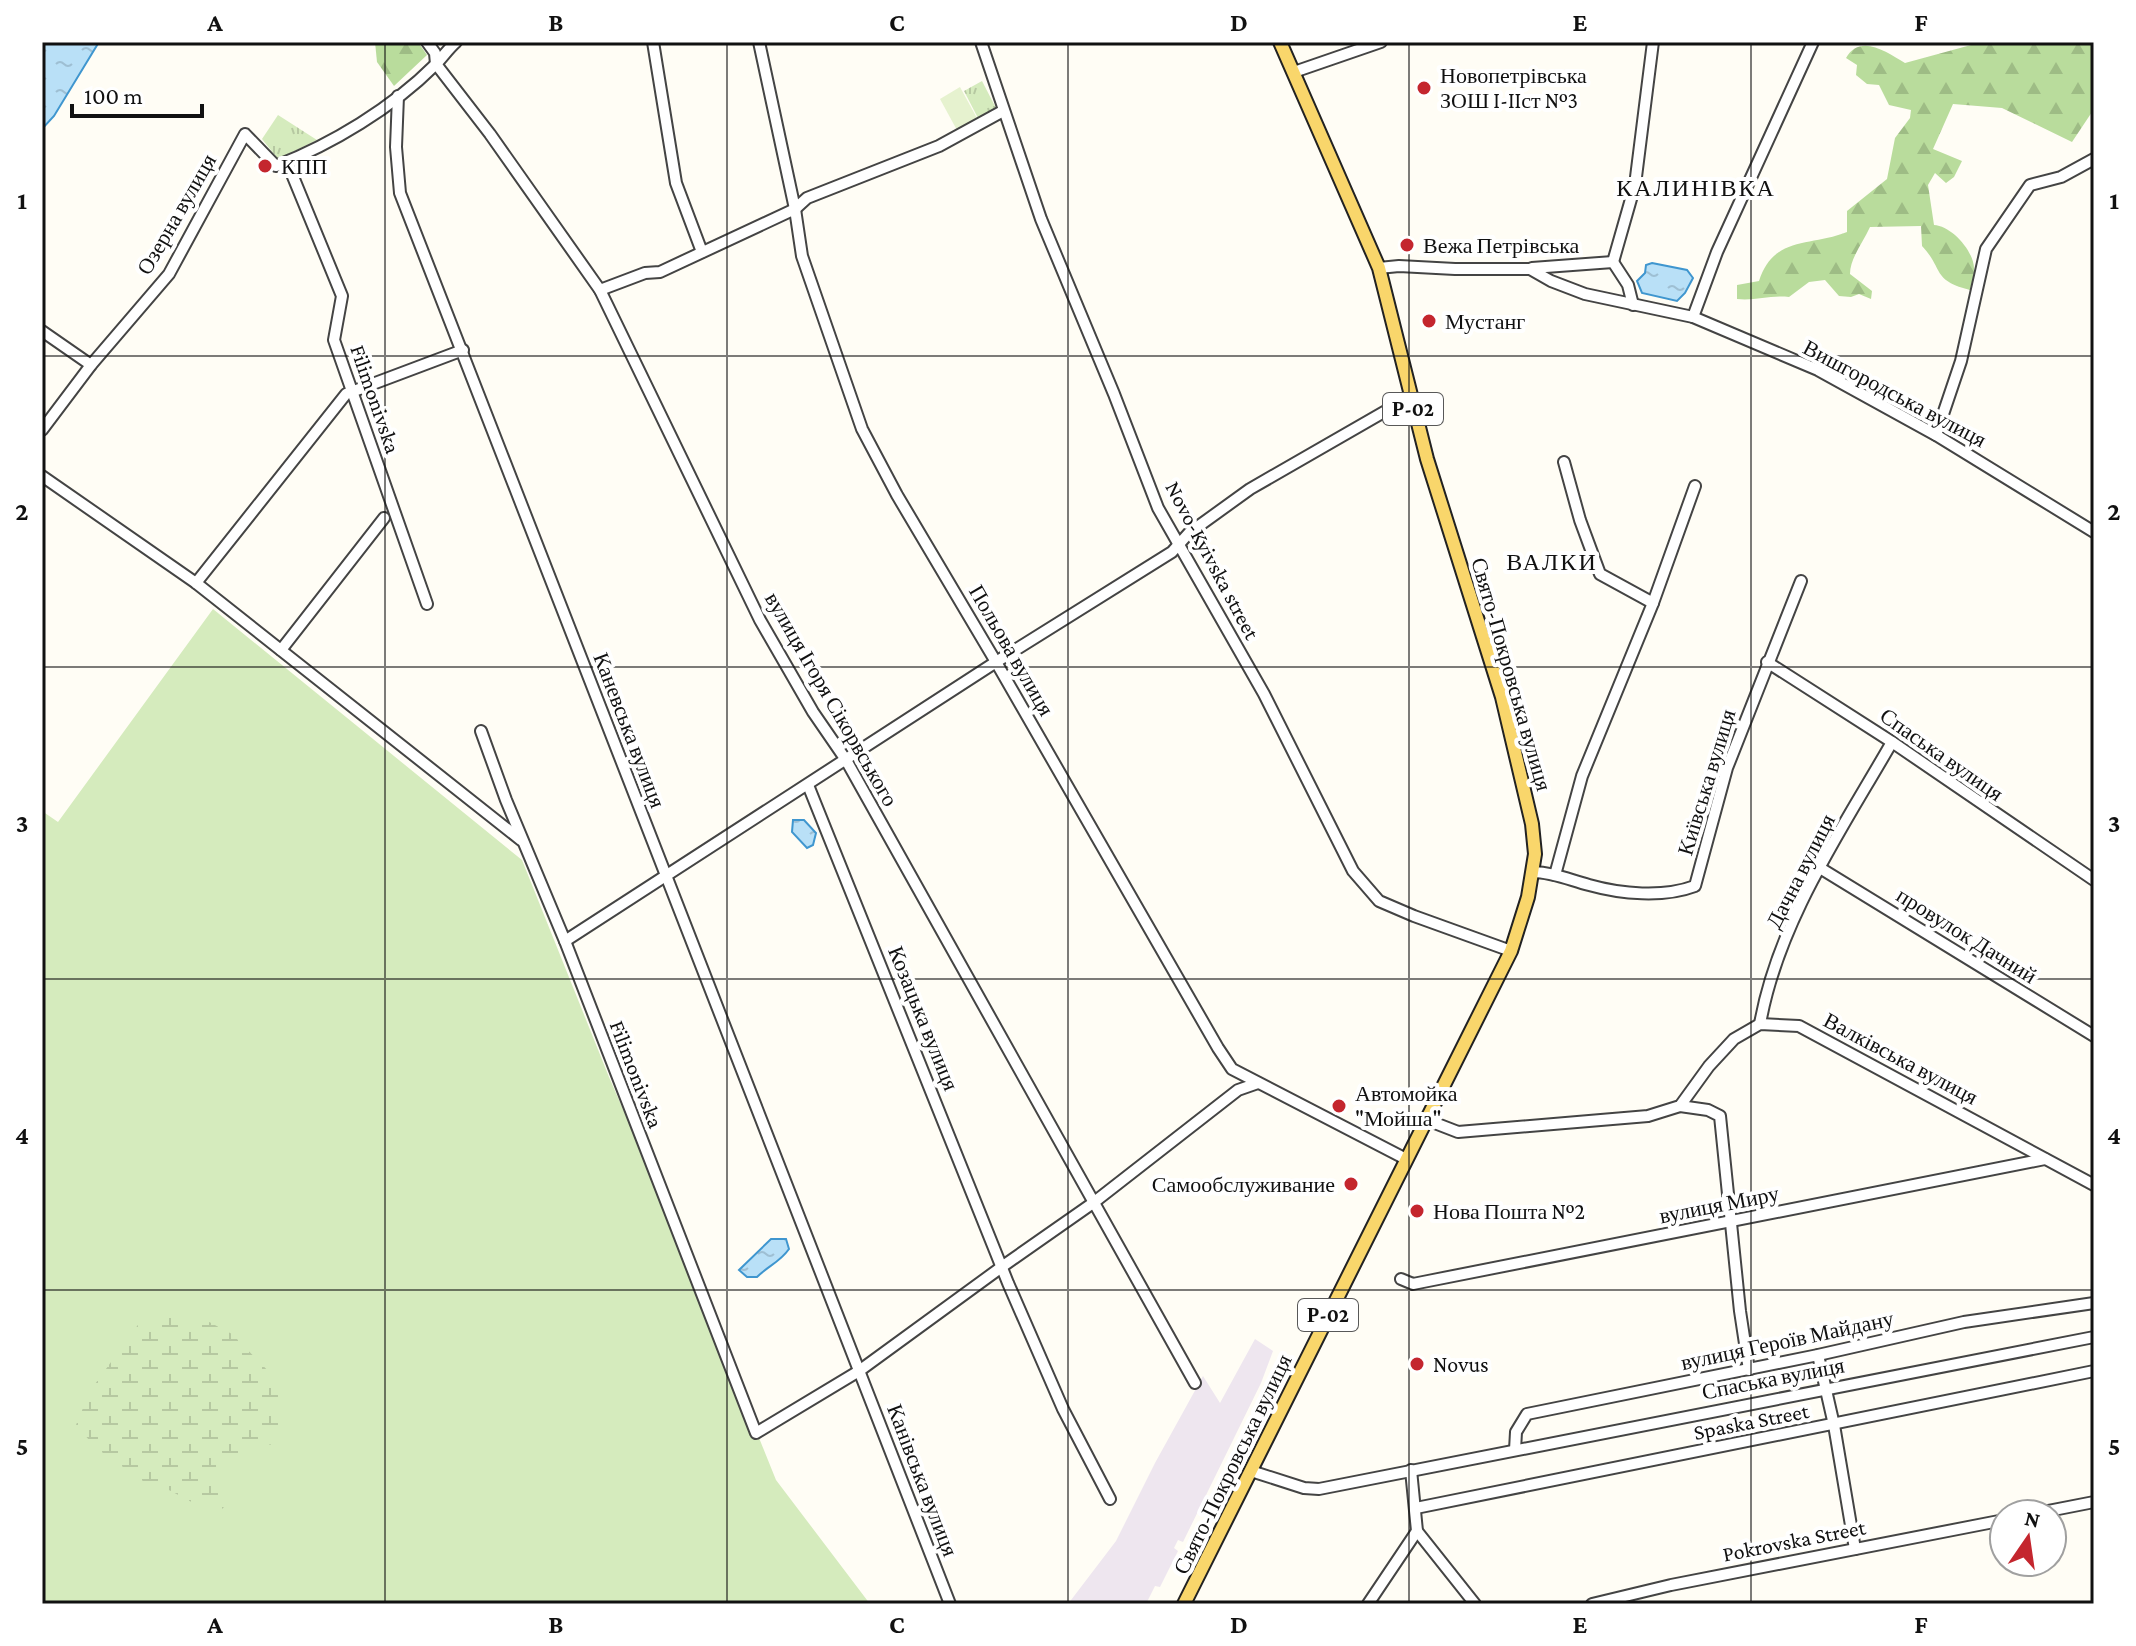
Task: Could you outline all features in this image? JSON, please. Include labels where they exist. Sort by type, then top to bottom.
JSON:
[{"type":"main road","name":"Свято-Покровська вулиця","points":[[1184,1604],[1511,951],[1522,920],[1535,854],[1532,824],[1502,697],[1410,397],[1379,268],[1280,42]]},
{"type":"street","name":"вулиця Ігоря Сікорвського","points":[[427,42],[435,53],[436,64],[490,134],[600,290],[760,620],[813,712],[846,760],[1195,1383]]},
{"type":"street","points":[[287,162],[336,141],[398,96],[436,64],[456,42]]},
{"type":"street","points":[[653,42],[676,183],[702,252]]},
{"type":"street","name":"Польова вулиця","points":[[759,42],[802,256],[862,429],[897,495],[1232,1069],[1406,1159]]},
{"type":"street","name":"Novo-Kyivska street","points":[[981,42],[1041,219],[1158,508],[1264,694],[1353,871],[1379,901],[1511,951]]},
{"type":"street","points":[[1294,72],[1381,42]]},
{"type":"street","points":[[1633,305],[1628,285],[1613,262],[1635,185],[1653,42]]},
{"type":"street","points":[[1693,317],[1717,252],[1813,42]]},
{"type":"street","name":"Каневська вулиця","points":[[398,96],[396,147],[400,193],[859,1371]]},
{"type":"street","points":[[600,290],[645,273],[660,272],[795,209],[807,198],[939,146],[1003,111]]},
{"type":"street","name":"Озерна вулиця","points":[[42,430],[91,365],[169,274],[245,134],[276,166],[287,162]]},
{"type":"street","points":[[1936,435],[1961,361],[1986,249],[2030,185],[2061,177],[2094,159]]},
{"type":"street","name":"Filimonivska","points":[[287,162],[342,296],[334,340],[427,604]]},
{"type":"street","name":"Вишгородська вулиця","points":[[1379,268],[1530,269],[1613,262]]},
{"type":"street","name":"Вишгородська вулиця","points":[[1530,269],[1585,294],[1693,317],[1818,370],[1936,435],[2094,532]]},
{"type":"street","points":[[42,331],[91,365]]},
{"type":"street","points":[[196,583],[346,394],[463,350]]},
{"type":"street","points":[[565,941],[1178,546],[1189,533],[1250,489],[1410,397]]},
{"type":"street","points":[[1564,462],[1580,520],[1600,574],[1653,603]]},
{"type":"street","points":[[42,476],[196,583],[524,842]]},
{"type":"street","points":[[1555,875],[1582,776],[1653,603],[1695,486]]},
{"type":"street","points":[[281,650],[384,518]]},
{"type":"street","name":"Київська вулиця","points":[[1533,872],[1632,892],[1679,892],[1695,886],[1727,768],[1801,581]]},
{"type":"street","name":"Спаська вулиця","points":[[1767,662],[1892,742],[2094,880]]},
{"type":"street","name":"Filimonivska","points":[[481,731],[756,1433],[859,1371]]},
{"type":"street","name":"Дачна вулиця","points":[[1760,1024],[1777,964],[1802,902],[1892,742]]},
{"type":"street","name":"Козацька вулиця","points":[[808,785],[1063,1409],[1110,1499]]},
{"type":"street","name":"провулок Дачний","points":[[1820,868],[2094,1036]]},
{"type":"street","points":[[1680,1106],[1709,1066],[1734,1039],[1760,1024]]},
{"type":"street","name":"Валківська вулиця","points":[[1760,1024],[1799,1026],[2094,1185]]},
{"type":"street","points":[[859,1371],[1093,1203],[1238,1090],[1258,1083]]},
{"type":"street","points":[[1427,1120],[1458,1132],[1476,1132],[1648,1116],[1680,1106],[1708,1110],[1720,1116],[1749,1370]]},
{"type":"street","name":"вулиця Миру","points":[[1401,1279],[1413,1284],[2045,1159]]},
{"type":"street","name":"вулиця Героїв Майдану","points":[[1515,1450],[1516,1432],[1527,1414],[1749,1370],[1964,1322],[2094,1303]]},
{"type":"street","name":"Спаська вулиця","points":[[1251,1471],[1304,1488],[1319,1489],[2094,1337]]},
{"type":"street","points":[[1818,1355],[1834,1425],[1855,1549]]},
{"type":"street","name":"Канівська вулиця","points":[[859,1371],[950,1604]]},
{"type":"street","name":"Spaska Street","points":[[1416,1508],[2094,1371]]},
{"type":"street","points":[[1411,1470],[1417,1531],[1475,1604]]},
{"type":"street","points":[[2068,1507],[2094,1502]]},
{"type":"street","name":"Pokrovska Street","points":[[1592,1604],[1671,1585],[1988,1523]]},
{"type":"street","points":[[1368,1604],[1417,1531]]},
{"type":"shaded area","points":[[1255,1339],[1273,1351],[1261,1383],[1183,1542],[1178,1540],[1174,1548],[1178,1551],[1160,1587],[1155,1586],[1146,1604],[1068,1604],[1116,1541],[1203,1376],[1220,1403]]},
{"type":"green space","points":[[375,42],[418,42],[427,55],[394,86],[377,62]]},
{"type":"green space","points":[[1982,42],[2094,42],[2094,109],[2072,142],[2002,108],[1953,104],[1933,149],[1962,161],[1954,177],[1946,183],[1935,173],[1928,185],[1934,225],[1955,235],[1971,256],[1974,270],[1970,290],[1943,278],[1922,246],[1921,226],[1870,227],[1854,256],[1850,274],[1872,291],[1871,299],[1859,294],[1839,296],[1825,280],[1809,282],[1789,297],[1737,299],[1737,285],[1759,281],[1766,266],[1784,249],[1847,232],[1847,211],[1887,179],[1895,138],[1910,118],[1911,110],[1889,105],[1879,85],[1867,84],[1856,75],[1857,65],[1846,58],[1852,51],[1859,47],[1874,47],[1905,63]]},
{"type":"green space","points":[[982,81],[997,110],[979,120],[964,91]]},
{"type":"green space","points":[[960,87],[978,120],[958,132],[940,99]]},
{"type":"green space","points":[[278,115],[317,140],[278,159],[262,139]]},
{"type":"green space","points":[[213,609],[522,860],[776,1480],[870,1604],[42,1604],[42,811],[58,822]]},
{"type":"green space","points":[[194,1314],[232,1334],[278,1381],[280,1407],[277,1445],[262,1444],[216,1464],[216,1486],[228,1503],[216,1515],[167,1489],[143,1481],[96,1448],[76,1425],[90,1391],[140,1322]]},
{"type":"water","points":[[46,42],[99,42],[54,116],[42,129],[42,45]]},
{"type":"water","points":[[1652,263],[1687,270],[1693,278],[1677,301],[1642,293],[1637,281],[1645,273],[1646,265]]},
{"type":"water","points":[[793,820],[804,820],[816,833],[813,845],[807,848],[792,832]]},
{"type":"water","points":[[771,1239],[786,1239],[789,1249],[757,1277],[747,1277],[739,1270]]},
{"type":"place","name":"Новопетрівська ЗОШ I-IIст №3","points":[[1424,88]]},
{"type":"place","name":"КПП","points":[[265,166]]},
{"type":"place","name":"Вежа Петрівська","points":[[1407,245]]},
{"type":"place","name":"Мустанг","points":[[1429,321]]},
{"type":"place","name":"Автомойка \"Мойша\"","points":[[1339,1106]]},
{"type":"place","name":"Самообслуживание","points":[[1351,1184]]},
{"type":"place","name":"Нова Пошта №2","points":[[1417,1211]]},
{"type":"place","name":"Novus","points":[[1417,1364]]},
{"type":"district","name":"КАЛИНІВКА","points":[[1696,188]]},
{"type":"district","name":"ВАЛКИ","points":[[1552,562]]}]
